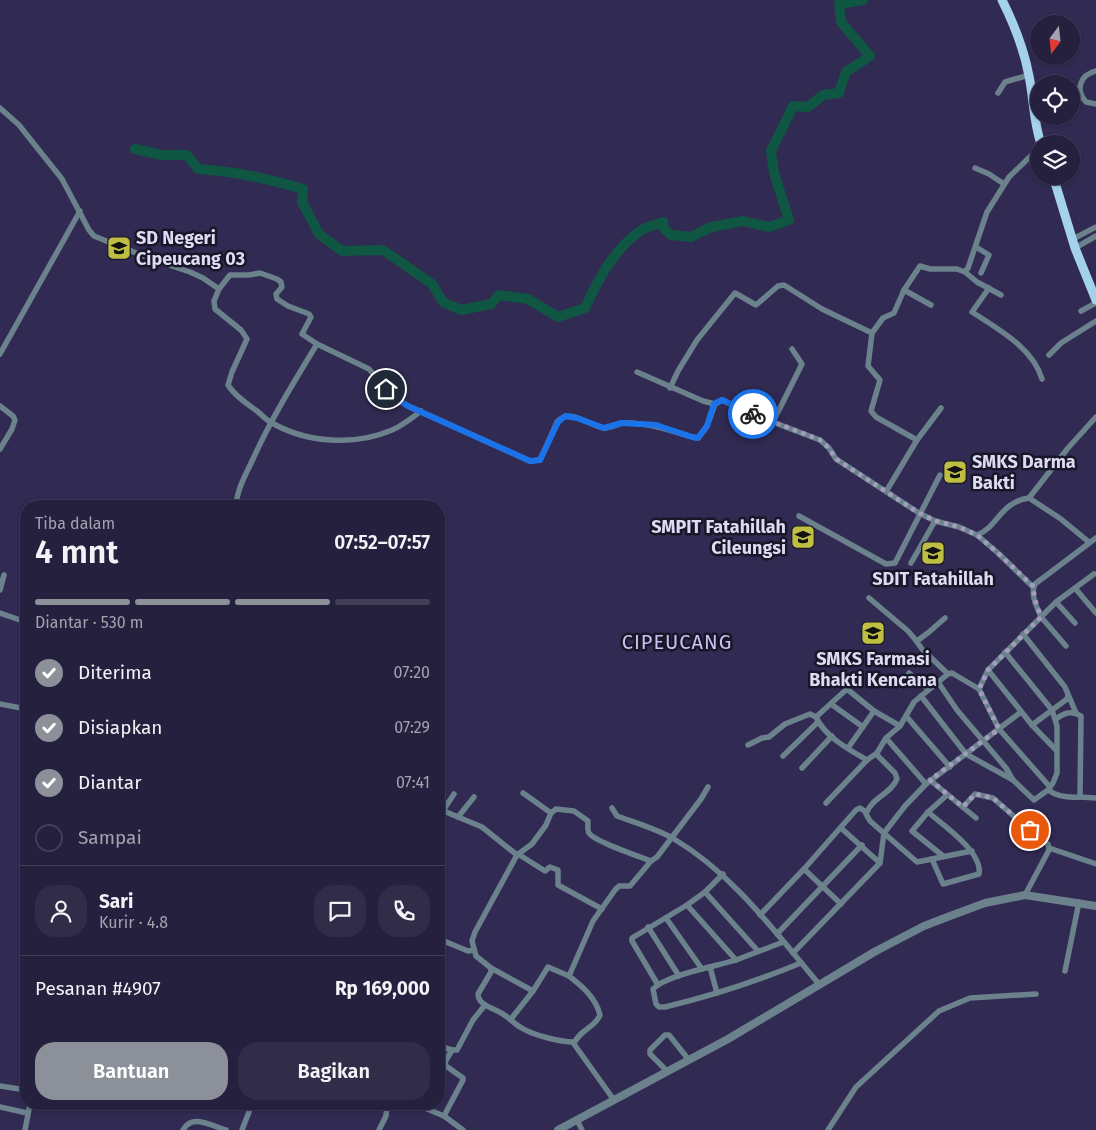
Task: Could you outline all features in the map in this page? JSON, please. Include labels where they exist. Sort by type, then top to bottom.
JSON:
[{"type":"main road","points":[[1002,0],[1021,45],[1030,78]]},
{"type":"main road","points":[[1056,185],[1074,243],[1096,302]]},
{"type":"street","points":[[1080,84],[1085,76],[1096,71]]},
{"type":"street","points":[[998,93],[1005,82],[1029,75]]},
{"type":"street","points":[[1080,94],[1086,102],[1096,104]]},
{"type":"street","points":[[0,108],[19,125],[55,170],[69,190],[89,230],[98,239],[151,260],[190,272],[204,278],[219,289]]},
{"type":"street","points":[[965,272],[987,212],[1004,184],[1030,157]]},
{"type":"street","points":[[975,168],[989,174],[1004,184]]},
{"type":"street","points":[[0,354],[80,211]]},
{"type":"street","points":[[1074,243],[1096,226]]},
{"type":"street","points":[[1074,243],[1096,236]]},
{"type":"street","points":[[976,246],[989,256],[981,273]]},
{"type":"street","points":[[917,440],[876,417],[871,411],[880,380],[868,366],[872,333],[884,318],[894,313],[904,290],[920,266],[930,269],[952,268],[965,272],[977,282],[1001,295]]},
{"type":"street","points":[[421,411],[394,429],[382,434],[340,441],[310,437],[284,429],[270,422],[247,404],[228,385],[247,339],[241,330],[215,309],[214,301],[219,289],[230,275],[260,273],[277,279],[281,282],[282,287],[275,297],[288,306],[310,315],[302,334],[317,344],[369,368],[395,398],[408,406],[421,411],[521,458],[535,461],[540,460],[558,422],[565,416],[577,418],[604,428],[622,423],[656,425],[698,438],[707,426],[714,404],[722,400],[757,416],[820,440],[829,448],[836,459],[887,490],[919,513],[977,535],[1034,587]]},
{"type":"street","points":[[670,388],[678,371],[698,340],[735,293],[756,305],[778,286],[784,284],[822,309],[872,333]]},
{"type":"street","points":[[989,288],[972,312],[1000,330],[1035,361],[1042,379]]},
{"type":"street","points":[[904,290],[931,305]]},
{"type":"street","points":[[1081,311],[1096,302]]},
{"type":"street","points":[[1049,355],[1061,343],[1096,321]]},
{"type":"street","points":[[238,500],[241,486],[270,422],[317,344]]},
{"type":"street","points":[[773,422],[802,364],[792,349]]},
{"type":"street","points":[[637,372],[670,388],[714,404]]},
{"type":"street","points":[[0,406],[10,413],[15,420],[12,429],[2,441],[0,449]]},
{"type":"street","points":[[887,490],[917,440],[941,408]]},
{"type":"street","points":[[1029,498],[1068,448],[1096,417]]},
{"type":"street","points":[[799,516],[886,564],[895,563],[940,475]]},
{"type":"street","points":[[977,535],[986,529],[1008,505],[1021,499],[1029,498],[1061,519],[1089,542]]},
{"type":"street","points":[[911,563],[936,521]]},
{"type":"street","points":[[1066,646],[1041,617],[1034,597],[1034,587],[1096,538]]},
{"type":"street","points":[[979,689],[988,670],[1023,634],[1056,602],[1094,574]]},
{"type":"street","points":[[0,590],[4,575]]},
{"type":"street","points":[[1075,588],[1096,613]]},
{"type":"street","points":[[869,598],[908,631],[922,649],[948,674]]},
{"type":"street","points":[[1056,602],[1075,624]]},
{"type":"street","points":[[0,613],[20,620]]},
{"type":"street","points":[[917,641],[930,632],[944,618]]},
{"type":"street","points":[[1023,634],[1065,688],[1076,713],[1081,716],[1080,797]]},
{"type":"street","points":[[921,696],[966,754],[1013,780],[1034,800],[1049,788],[1057,773],[1056,719],[1052,710],[1005,652]]},
{"type":"street","points":[[988,670],[1032,725],[1056,750]]},
{"type":"street","points":[[909,672],[928,690]]},
{"type":"street","points":[[826,803],[877,753],[886,738],[900,726],[914,702],[948,674],[952,673],[957,674],[979,689],[999,729],[1056,795],[1096,798]]},
{"type":"street","points":[[938,682],[957,710],[1011,774],[1013,780]]},
{"type":"street","points":[[783,756],[847,689],[874,711],[900,726]]},
{"type":"street","points":[[1032,725],[1067,699],[1068,695]]},
{"type":"street","points":[[0,704],[20,708]]},
{"type":"street","points":[[831,704],[863,727]]},
{"type":"street","points":[[848,748],[874,711]]},
{"type":"street","points":[[793,954],[880,863],[884,832],[905,806],[928,782],[950,768],[1021,712]]},
{"type":"street","points":[[1056,719],[1064,714],[1076,713]]},
{"type":"street","points":[[748,745],[762,738],[769,737],[785,724],[807,714],[817,719],[832,736],[868,760]]},
{"type":"street","points":[[906,716],[950,768]]},
{"type":"street","points":[[802,768],[832,736]]},
{"type":"street","points":[[886,738],[928,782],[976,818]]},
{"type":"street","points":[[866,812],[894,785],[897,779],[897,775],[877,753]]},
{"type":"street","points":[[569,976],[593,921],[619,886],[630,886],[651,861],[657,857],[708,788]]},
{"type":"street","points":[[445,808],[454,794]]},
{"type":"street","points":[[523,794],[551,813]]},
{"type":"street","points":[[963,807],[975,794],[993,798],[1048,844],[1049,848],[1096,864]]},
{"type":"street","points":[[943,856],[912,830],[947,795]]},
{"type":"street","points":[[458,817],[474,797]]},
{"type":"street","points":[[533,991],[478,959],[472,941],[479,923],[494,900],[518,855],[532,844],[546,825],[551,813],[556,808],[574,812],[588,821],[588,831],[593,837],[651,861]]},
{"type":"street","points":[[612,808],[617,816],[672,838],[723,874],[819,984]]},
{"type":"street","points":[[760,915],[804,870],[856,810],[860,808],[866,812],[870,821],[917,862],[972,851]]},
{"type":"street","points":[[445,810],[482,827],[518,855],[543,870],[547,871],[550,867],[558,870],[558,885],[602,909]]},
{"type":"street","points":[[928,812],[972,851],[979,866],[979,874],[945,884],[942,883],[932,859]]},
{"type":"street","points":[[841,828],[880,863]]},
{"type":"street","points":[[777,934],[862,845]]},
{"type":"street","points":[[1025,895],[1049,848]]},
{"type":"street","points":[[804,870],[841,904]]},
{"type":"street","points":[[658,985],[631,940],[648,927],[687,905],[705,892],[723,874]]},
{"type":"street","points":[[705,892],[758,951]]},
{"type":"street","points":[[558,1130],[728,1039],[876,951],[924,926],[985,903],[1025,895],[1096,906]]},
{"type":"street","points":[[1065,971],[1079,902]]},
{"type":"street","points":[[687,905],[736,960]]},
{"type":"street","points":[[666,918],[702,969]]},
{"type":"street","points":[[648,927],[679,976]]},
{"type":"street","points":[[445,942],[468,952],[474,950]]},
{"type":"street","points":[[783,942],[736,960],[679,976],[658,985],[654,988],[656,1004],[661,1008],[717,993],[801,963]]},
{"type":"street","points":[[510,1019],[533,991],[548,967],[569,976],[579,983],[592,997],[600,1013],[599,1018],[578,1036],[574,1042]]},
{"type":"street","points":[[710,967],[717,993]]},
{"type":"street","points":[[491,968],[491,972],[478,994],[480,1000],[485,1005],[510,1019],[522,1029],[553,1039],[574,1042]]},
{"type":"street","points":[[828,1130],[856,1087],[939,1011],[970,998],[1036,994]]},
{"type":"street","points":[[445,1048],[457,1050],[473,1020],[485,1005]]},
{"type":"street","points":[[668,1072],[650,1054],[650,1050],[666,1035],[669,1035],[689,1060]]},
{"type":"street","points":[[574,1042],[614,1100]]},
{"type":"street","points":[[444,1116],[463,1080],[446,1066],[445,1062],[452,1050]]},
{"type":"street","points":[[0,1086],[20,1089]]},
{"type":"street","points":[[0,1107],[28,1113]]},
{"type":"street","points":[[25,1130],[29,1110]]},
{"type":"street","points":[[242,1130],[250,1110]]},
{"type":"street","points":[[379,1130],[386,1116],[386,1110]]},
{"type":"street","points":[[430,1110],[444,1116],[463,1130]]},
{"type":"street","points":[[577,1120],[582,1130]]},
{"type":"street","points":[[183,1130],[188,1123],[193,1121],[226,1130]]},
{"type":"waterway","points":[[135,149],[162,155],[187,155],[198,169],[251,176],[303,189],[302,202],[319,234],[342,251],[383,250],[432,284],[443,302],[461,310],[491,304],[499,295],[528,299],[558,317],[585,308],[601,276],[615,255],[632,237],[647,227],[663,222],[664,229],[671,235],[691,237],[711,227],[743,221],[769,227],[789,220],[774,173],[771,151],[793,106],[808,107],[823,95],[839,93],[846,72],[870,56],[841,22],[839,4],[863,0]]},
{"type":"way so far","points":[[753,414],[820,440],[829,448],[836,459],[887,490],[919,513],[977,535],[1034,587],[1034,597],[1041,617],[988,670],[979,689],[999,729],[950,768],[930,780],[963,807],[975,794],[993,798],[1030,830]]},
{"type":"place","name":"SD Negeri Cipeucang 03","points":[[119,248]]},
{"type":"place","name":"SMKS Darma Bakti","points":[[955,472]]},
{"type":"place","name":"SMPIT Fatahillah Cileungsi","points":[[803,537]]},
{"type":"place","name":"SDIT Fatahillah","points":[[933,553]]},
{"type":"place","name":"SMKS Farmasi Bhakti Kencana","points":[[873,633]]},
{"type":"district","name":"CIPEUCANG","points":[[677,642]]},
{"type":"route","points":[[386,389],[395,398],[408,406],[530,461],[540,460],[558,422],[565,416],[577,418],[604,428],[622,423],[656,425],[698,438],[707,426],[714,404],[719,401],[722,400],[753,414]]}]
